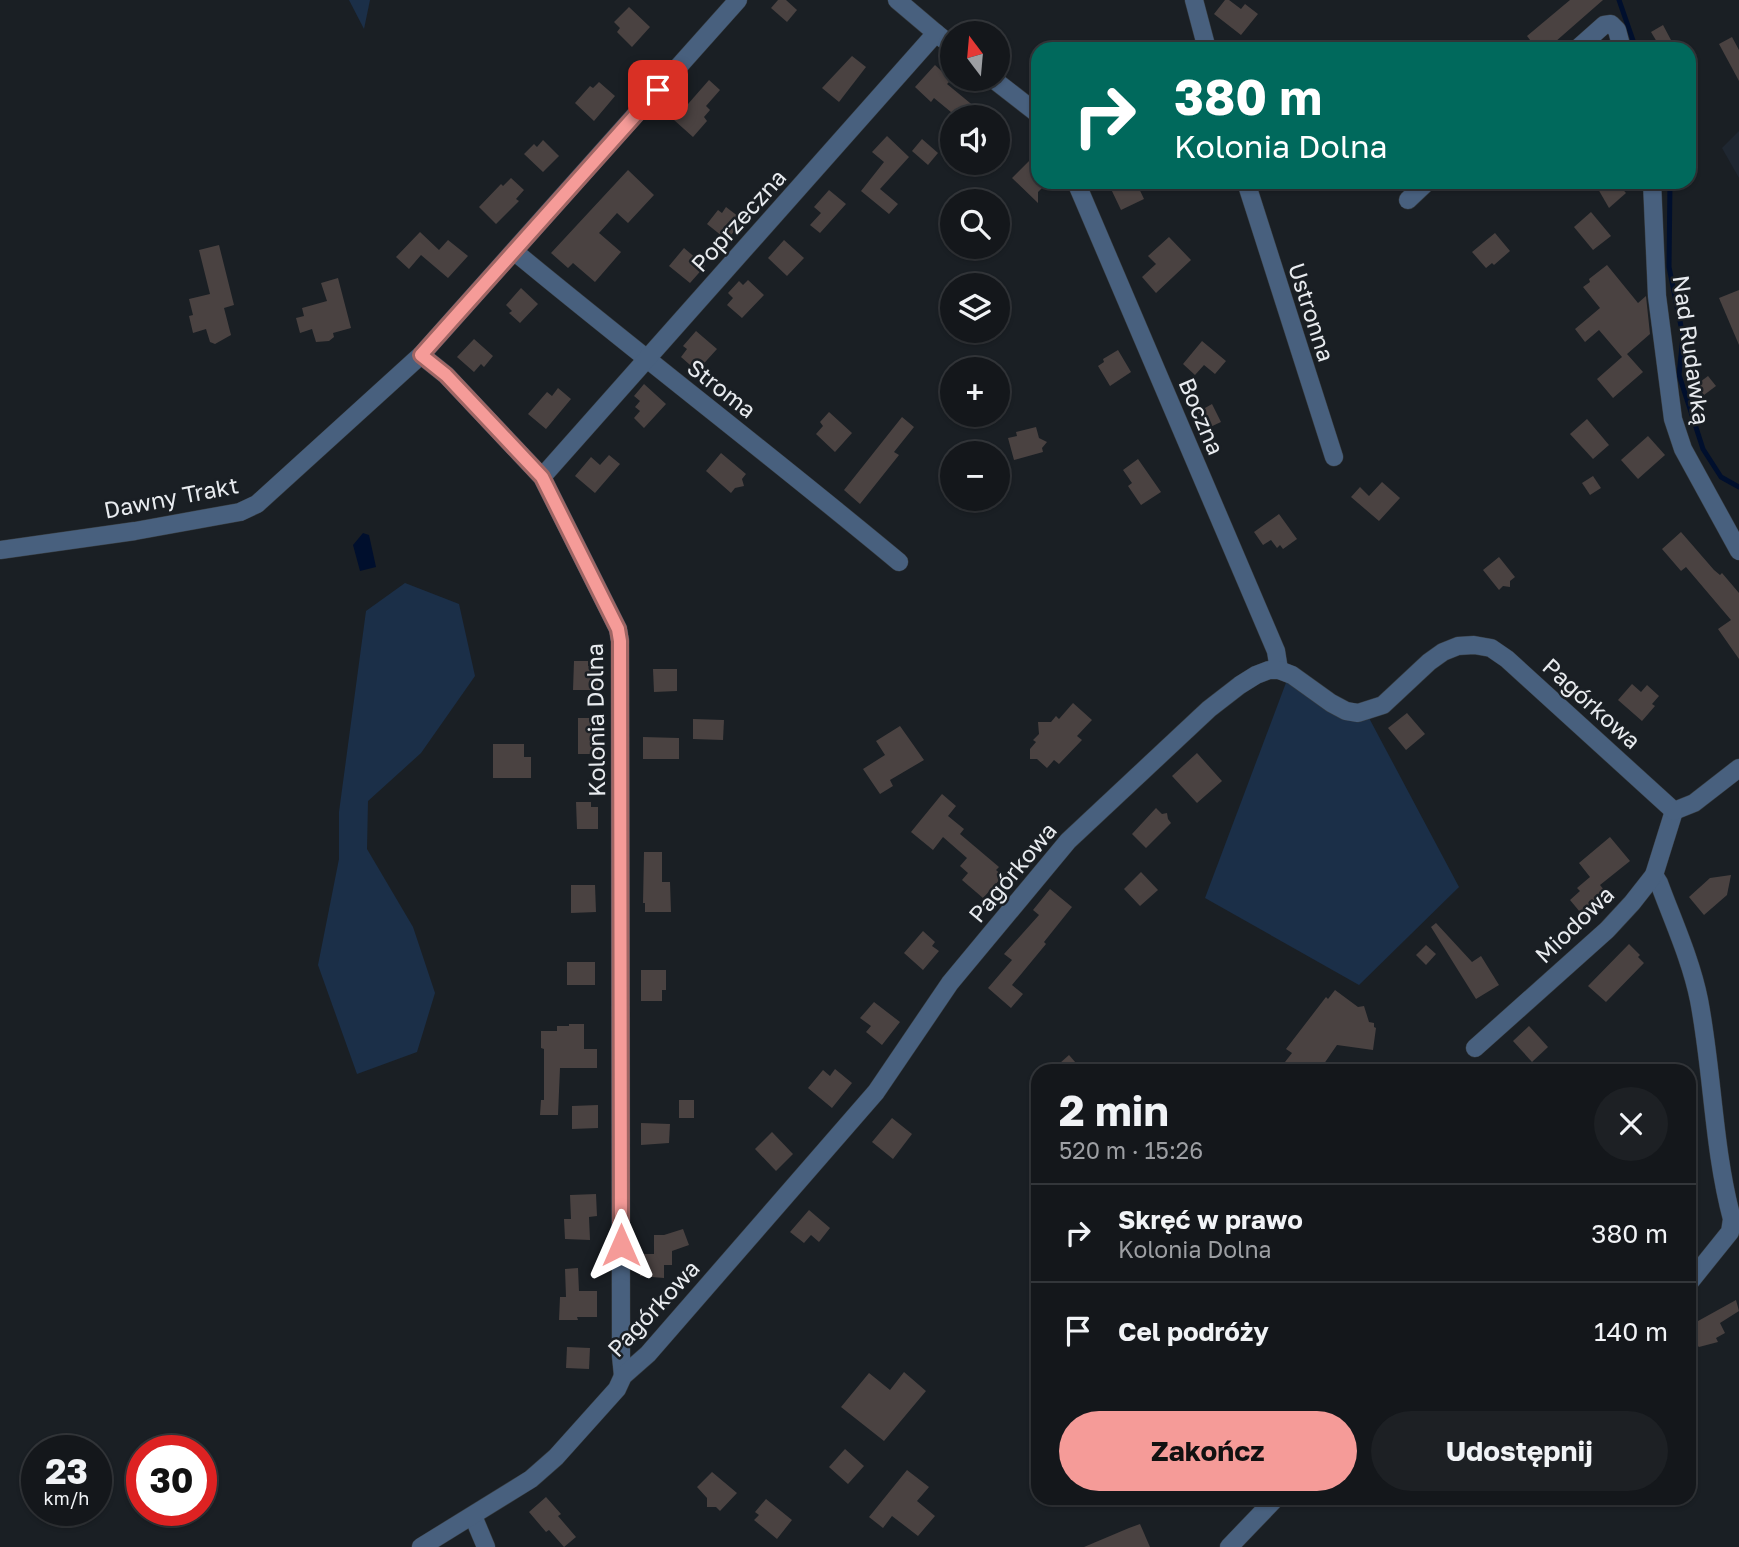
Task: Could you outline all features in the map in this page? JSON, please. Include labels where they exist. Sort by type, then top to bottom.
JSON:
[{"type":"street","points":[[421,355],[738,0]]},
{"type":"street","points":[[897,0],[940,36]]},
{"type":"street","points":[[1194,0],[1205,42]]},
{"type":"street","points":[[1585,42],[1604,25],[1611,24],[1617,30],[1620,42]]},
{"type":"street","name":"Poprzeczna","points":[[542,477],[936,33]]},
{"type":"street","points":[[1008,91],[1031,109]]},
{"type":"street","name":"Boczna","points":[[1079,189],[1276,651],[1279,670]]},
{"type":"street","name":"Ustronna","points":[[1247,189],[1334,457]]},
{"type":"street","points":[[1408,200],[1420,189]]},
{"type":"street","name":"Nad Rudawką","points":[[1651,189],[1657,296],[1673,419],[1683,449],[1739,551]]},
{"type":"street","name":"Stroma","points":[[515,252],[900,562]]},
{"type":"street","name":"Kolonia Dolna","points":[[421,355],[446,375],[542,477],[614,618],[620,641],[623,1376]]},
{"type":"street","name":"Dawny Trakt","points":[[0,550],[135,531],[240,512],[257,504],[421,355]]},
{"type":"street","name":"Pagórkowa","points":[[421,1547],[531,1479],[556,1457],[617,1389],[623,1376],[648,1354],[876,1092],[950,984],[1068,841],[1209,709],[1256,675],[1279,670],[1292,675],[1331,703],[1346,711],[1358,713],[1383,705],[1443,652],[1466,646],[1490,648],[1507,659],[1674,811]]},
{"type":"street","points":[[1674,811],[1694,803],[1739,768]]},
{"type":"street","name":"Miodowa","points":[[1475,1048],[1607,930],[1632,903],[1654,875],[1674,811]]},
{"type":"street","points":[[1654,875],[1692,974],[1699,1000],[1715,1124],[1732,1219],[1730,1232],[1696,1274]]},
{"type":"street","points":[[1230,1547],[1269,1505]]},
{"type":"street","points":[[473,1517],[486,1547]]},
{"type":"shaded area","points":[[349,0],[370,0],[364,29]]},
{"type":"shaded area","points":[[1739,131],[1739,178],[1722,148]]},
{"type":"shaded area","points":[[363,533],[369,535],[376,567],[360,571],[353,545]]},
{"type":"shaded area","points":[[405,583],[459,604],[475,676],[421,753],[368,801],[367,849],[413,927],[435,993],[417,1052],[357,1074],[318,965],[339,859],[339,812],[366,611]]},
{"type":"shaded area","points":[[1287,680],[1369,718],[1459,887],[1359,985],[1205,898]]},
{"type":"building","points":[[778,0],[786,0],[797,10],[787,22],[771,8]]},
{"type":"building","points":[[1225,0],[1241,9],[1245,4],[1258,14],[1241,35],[1214,14]]},
{"type":"building","points":[[1570,0],[1603,0],[1555,42],[1532,42],[1527,36]]},
{"type":"building","points":[[629,7],[650,27],[632,47],[617,32],[620,28],[614,22]]},
{"type":"building","points":[[1663,25],[1671,40],[1657,42],[1651,32]]},
{"type":"building","points":[[1732,37],[1739,50],[1739,81],[1719,44]]},
{"type":"building","points":[[852,56],[866,67],[839,102],[822,88]]},
{"type":"building","points":[[935,65],[940,70],[940,91],[955,91],[972,105],[942,105],[934,98],[931,102],[915,87]]},
{"type":"building","points":[[709,80],[720,90],[706,106],[710,110],[704,117],[707,121],[693,137],[674,120]]},
{"type":"building","points":[[599,82],[615,96],[594,121],[575,103],[590,86],[593,88]]},
{"type":"building","points":[[887,136],[909,157],[880,189],[898,204],[889,214],[861,191],[884,162],[872,152]]},
{"type":"building","points":[[922,139],[938,153],[928,165],[912,151]]},
{"type":"building","points":[[543,140],[559,156],[543,172],[524,154],[534,144],[537,147]]},
{"type":"building","points":[[1031,159],[1031,189],[1041,189],[1038,192],[1038,203],[1012,178]]},
{"type":"building","points":[[628,170],[654,195],[628,223],[617,213],[599,233],[621,252],[595,282],[573,263],[568,268],[551,253]]},
{"type":"building","points":[[511,178],[524,190],[516,199],[519,201],[496,224],[479,207],[501,184],[503,186]]},
{"type":"building","points":[[1111,189],[1139,189],[1144,199],[1121,210]]},
{"type":"building","points":[[1598,189],[1622,189],[1626,193],[1609,208]]},
{"type":"building","points":[[829,190],[846,204],[820,233],[810,225],[821,213],[814,207]]},
{"type":"building","points":[[726,207],[743,220],[727,240],[707,224],[718,210],[722,213]]},
{"type":"building","points":[[1591,212],[1611,236],[1593,250],[1574,227]]},
{"type":"building","points":[[420,232],[439,250],[448,240],[468,256],[448,278],[421,255],[409,269],[396,257]]},
{"type":"building","points":[[1495,233],[1510,251],[1494,265],[1492,263],[1486,268],[1472,252]]},
{"type":"building","points":[[1169,237],[1191,260],[1156,293],[1142,277],[1156,264],[1148,256]]},
{"type":"building","points":[[784,240],[804,258],[787,276],[768,258]]},
{"type":"building","points":[[219,245],[234,305],[224,308],[231,335],[215,344],[210,342],[206,329],[193,333],[189,316],[193,315],[189,299],[210,294],[199,250]]},
{"type":"building","points":[[684,248],[705,266],[690,283],[669,266]]},
{"type":"building","points":[[1607,265],[1638,303],[1646,296],[1650,334],[1627,354],[1643,372],[1613,398],[1597,379],[1622,357],[1599,330],[1585,342],[1575,329],[1600,308],[1583,287]]},
{"type":"building","points":[[338,278],[351,328],[333,333],[334,337],[329,341],[316,342],[312,329],[300,333],[296,318],[304,316],[302,308],[327,301],[321,283]]},
{"type":"building","points":[[748,280],[764,295],[742,318],[727,305],[733,298],[728,293],[739,281],[743,285]]},
{"type":"building","points":[[521,288],[538,304],[520,323],[509,313],[512,311],[506,305]]},
{"type":"building","points":[[1739,290],[1739,345],[1719,298]]},
{"type":"building","points":[[696,331],[717,349],[697,371],[681,357],[687,349],[683,346]]},
{"type":"building","points":[[474,339],[493,356],[484,367],[481,364],[474,372],[457,357]]},
{"type":"building","points":[[1202,341],[1226,361],[1215,374],[1204,365],[1195,375],[1183,364]]},
{"type":"building","points":[[1118,350],[1131,372],[1110,386],[1098,366],[1104,362],[1103,359]]},
{"type":"building","points":[[1708,376],[1716,386],[1704,395],[1696,385]]},
{"type":"building","points":[[644,384],[666,404],[644,428],[634,418],[640,411],[635,407],[640,401],[634,396]]},
{"type":"building","points":[[558,388],[571,399],[546,429],[528,414],[547,392],[552,396]]},
{"type":"building","points":[[1212,404],[1221,422],[1206,429],[1198,412]]},
{"type":"building","points":[[829,412],[852,433],[835,452],[816,434],[823,426],[820,422]]},
{"type":"building","points":[[902,417],[914,427],[894,452],[899,455],[860,504],[844,490]]},
{"type":"building","points":[[1587,419],[1609,445],[1593,459],[1570,434]]},
{"type":"building","points":[[1036,427],[1039,438],[1047,442],[1042,448],[1043,452],[1014,460],[1008,438],[1017,436],[1016,432]]},
{"type":"building","points":[[1648,436],[1665,455],[1638,479],[1621,460]]},
{"type":"building","points":[[721,453],[746,474],[742,479],[744,486],[735,488],[731,493],[706,471]]},
{"type":"building","points":[[609,455],[620,464],[595,493],[575,476],[591,457],[600,465]]},
{"type":"building","points":[[1138,459],[1161,492],[1141,505],[1128,486],[1132,483],[1123,470]]},
{"type":"building","points":[[1593,476],[1601,488],[1590,495],[1582,483]]},
{"type":"building","points":[[1382,482],[1400,498],[1379,521],[1351,497],[1360,487],[1369,496]]},
{"type":"building","points":[[1279,514],[1297,539],[1283,549],[1280,545],[1277,548],[1271,540],[1263,545],[1254,532]]},
{"type":"building","points":[[1681,532],[1714,570],[1720,575],[1722,573],[1739,593],[1739,659],[1718,629],[1731,620],[1686,567],[1681,571],[1662,549]]},
{"type":"building","points":[[1499,557],[1515,577],[1510,581],[1510,587],[1503,586],[1499,590],[1483,570]]},
{"type":"building","points":[[574,661],[588,661],[588,666],[598,666],[598,690],[573,690]]},
{"type":"building","points":[[653,669],[677,669],[677,691],[654,692]]},
{"type":"building","points":[[1632,684],[1641,692],[1647,685],[1659,696],[1652,704],[1655,706],[1642,721],[1618,700]]},
{"type":"building","points":[[1073,703],[1092,720],[1077,736],[1082,740],[1059,764],[1054,760],[1047,768],[1037,759],[1030,759],[1030,749],[1036,742],[1033,740],[1039,734],[1038,722],[1051,722],[1056,716],[1059,719]]},
{"type":"building","points":[[1407,713],[1425,734],[1406,750],[1388,728]]},
{"type":"building","points":[[578,718],[598,718],[598,754],[578,754]]},
{"type":"building","points":[[693,719],[724,720],[723,740],[693,739]]},
{"type":"building","points":[[900,726],[924,760],[890,780],[893,786],[880,794],[863,769],[885,755],[876,741]]},
{"type":"building","points":[[643,737],[679,738],[679,759],[643,759]]},
{"type":"building","points":[[493,744],[524,744],[524,757],[531,757],[531,778],[493,778]]},
{"type":"building","points":[[1197,753],[1222,781],[1197,803],[1172,776]]},
{"type":"building","points":[[942,794],[956,806],[948,816],[964,829],[960,834],[999,867],[996,870],[1003,876],[983,898],[962,880],[968,873],[960,866],[967,858],[943,837],[933,850],[911,832]]},
{"type":"building","points":[[576,802],[591,802],[591,807],[598,807],[598,829],[577,829]]},
{"type":"building","points":[[1156,808],[1162,814],[1167,813],[1171,823],[1146,848],[1132,834]]},
{"type":"building","points":[[1610,837],[1630,861],[1600,885],[1609,896],[1585,918],[1570,900],[1580,891],[1577,888],[1590,877],[1579,863]]},
{"type":"building","points":[[644,852],[662,852],[662,882],[670,882],[671,912],[645,912]]},
{"type":"building","points":[[1141,872],[1158,890],[1140,906],[1124,889]]},
{"type":"building","points":[[1731,875],[1727,895],[1704,915],[1689,897],[1710,878]]},
{"type":"building","points":[[571,885],[595,885],[596,912],[571,913]]},
{"type":"building","points":[[1050,889],[1072,907],[1012,985],[1023,994],[1011,1008],[988,988],[1012,960],[1004,954],[1039,915],[1033,910]]},
{"type":"building","points":[[1436,923],[1472,962],[1481,956],[1499,985],[1476,999],[1431,927]]},
{"type":"building","points":[[923,931],[935,942],[932,946],[939,951],[923,970],[904,953]]},
{"type":"building","points":[[1629,944],[1644,963],[1606,1002],[1588,986]]},
{"type":"building","points":[[1426,945],[1436,954],[1426,965],[1416,955]]},
{"type":"building","points":[[567,962],[595,962],[595,985],[567,985]]},
{"type":"building","points":[[641,970],[666,970],[666,990],[662,990],[662,1001],[641,1001]]},
{"type":"building","points":[[1335,990],[1358,1007],[1364,1006],[1369,1022],[1374,1023],[1376,1028],[1373,1050],[1337,1045],[1324,1064],[1283,1064],[1292,1053],[1286,1049],[1326,997],[1328,999]]},
{"type":"building","points":[[874,1002],[900,1022],[882,1045],[866,1032],[871,1026],[860,1018]]},
{"type":"building","points":[[584,1024],[584,1049],[597,1049],[597,1068],[560,1068],[558,1115],[540,1115],[541,1100],[544,1100],[544,1049],[541,1048],[541,1031],[557,1031],[557,1026]]},
{"type":"building","points":[[1529,1026],[1548,1047],[1532,1062],[1513,1041]]},
{"type":"building","points":[[1069,1055],[1077,1064],[1059,1064]]},
{"type":"building","points":[[835,1069],[852,1083],[832,1108],[808,1088],[823,1070],[830,1076]]},
{"type":"building","points":[[679,1100],[694,1100],[694,1118],[679,1118]]},
{"type":"building","points":[[598,1105],[598,1128],[572,1129],[572,1106]]},
{"type":"building","points":[[892,1118],[912,1134],[893,1159],[872,1142]]},
{"type":"building","points":[[641,1123],[670,1124],[669,1143],[641,1145]]},
{"type":"building","points":[[772,1132],[793,1154],[776,1171],[755,1149]]},
{"type":"building","points":[[596,1194],[597,1216],[589,1217],[590,1240],[565,1239],[564,1219],[571,1219],[570,1195]]},
{"type":"building","points":[[809,1210],[830,1228],[819,1242],[811,1235],[804,1243],[790,1232]]},
{"type":"building","points":[[683,1229],[689,1245],[672,1251],[672,1265],[664,1265],[664,1278],[640,1276],[640,1254],[654,1254],[654,1235]]},
{"type":"building","points":[[578,1268],[579,1291],[597,1291],[597,1317],[559,1320],[560,1297],[566,1297],[565,1269]]},
{"type":"building","points":[[1736,1300],[1739,1311],[1720,1323],[1725,1333],[1716,1338],[1718,1342],[1699,1347],[1696,1344],[1696,1322]]},
{"type":"building","points":[[567,1347],[590,1348],[589,1369],[566,1368]]},
{"type":"building","points":[[904,1372],[926,1391],[884,1441],[841,1407],[869,1373],[890,1390]]},
{"type":"building","points":[[845,1449],[864,1466],[848,1484],[829,1467]]},
{"type":"building","points":[[907,1470],[929,1487],[917,1501],[935,1516],[918,1536],[892,1516],[883,1528],[869,1517]]},
{"type":"building","points":[[712,1472],[737,1493],[720,1511],[716,1507],[707,1507],[707,1498],[697,1487]]},
{"type":"building","points":[[546,1497],[576,1537],[564,1547],[549,1530],[546,1532],[529,1512]]},
{"type":"building","points":[[766,1499],[792,1520],[777,1539],[754,1520],[759,1515],[755,1512]]},
{"type":"building","points":[[1140,1524],[1150,1547],[1084,1547],[1129,1528]]},
{"type":"waterway","points":[[1619,0],[1634,42]]},
{"type":"waterway","points":[[1670,189],[1669,267],[1683,336],[1679,375],[1703,449],[1721,477],[1739,487]]},
{"type":"route","points":[[621,1245],[618,629],[542,477],[446,375],[421,355],[658,90]]}]
